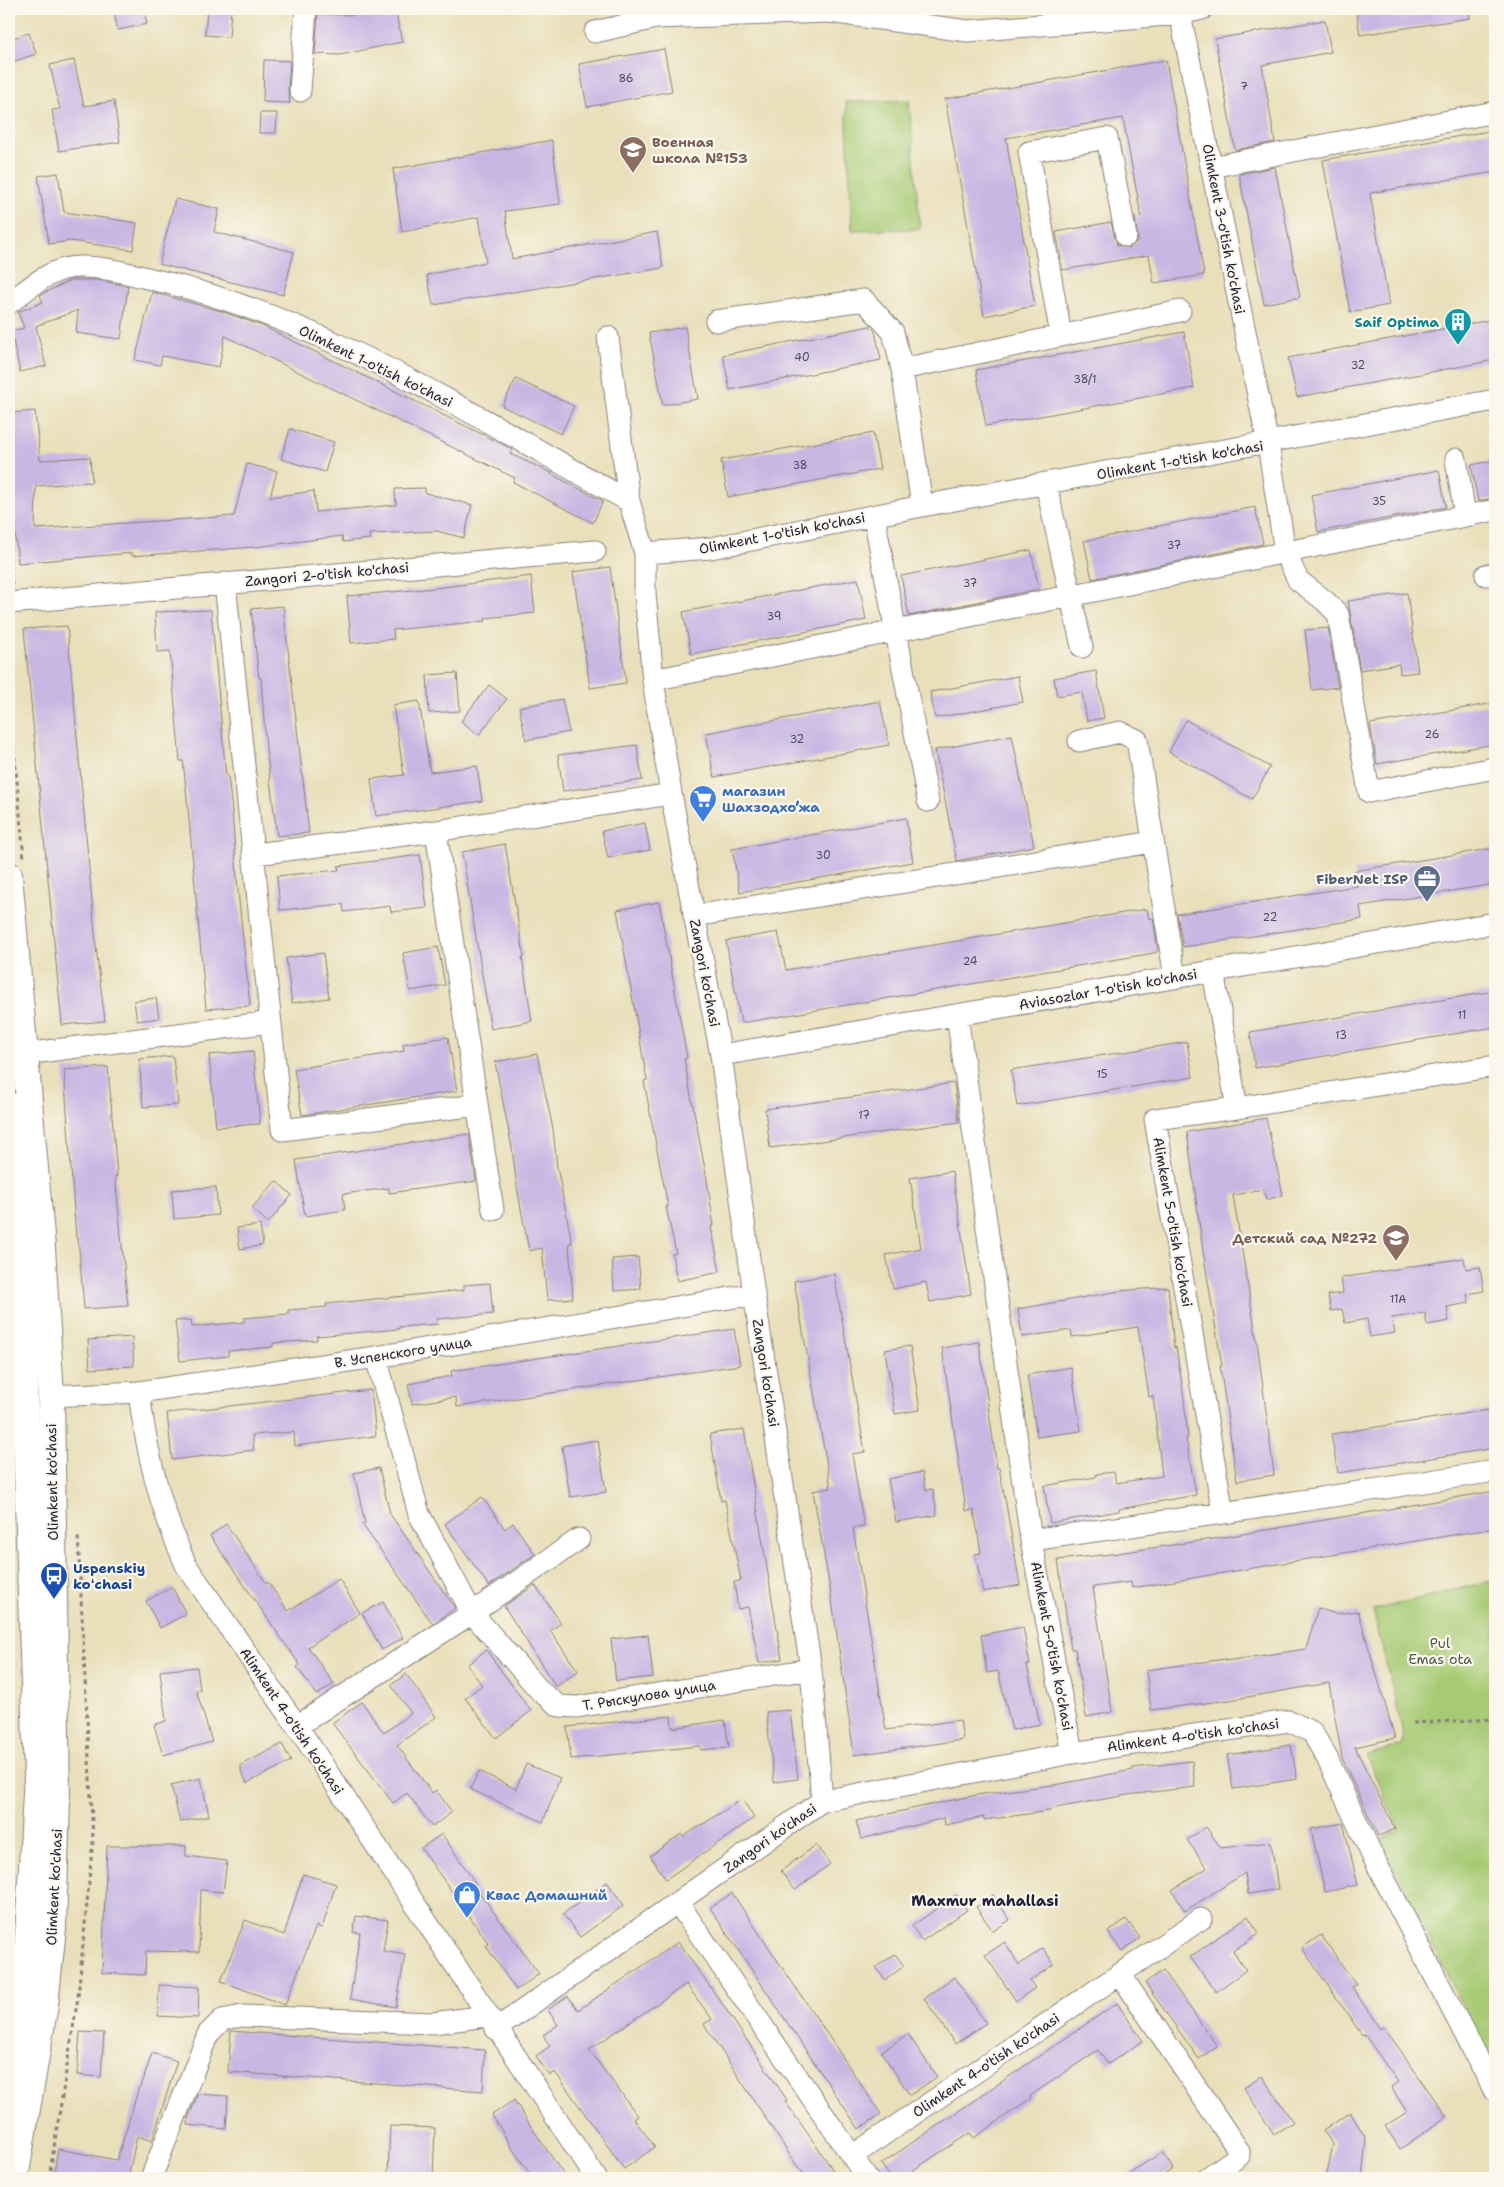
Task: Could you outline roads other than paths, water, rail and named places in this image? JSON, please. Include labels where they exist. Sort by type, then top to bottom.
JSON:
[{"type":"main road","name":"Olimkent ko'chasi","points":[[9,875],[17,1055],[42,1247],[51,1396],[57,1799],[55,1880],[45,2005],[15,2178]]},
{"type":"main road","name":"Olimkent ko'chasi","points":[[9,1105],[22,1287],[37,1776],[24,2006],[9,2105]]},
{"type":"street","points":[[300,91],[306,9]]},
{"type":"street","points":[[595,32],[656,18],[829,12],[967,31],[1180,14],[1202,9]]},
{"type":"street","name":"Olimkent 3-o'tish ko'chasi","points":[[1180,14],[1268,444],[1285,552],[1298,580],[1338,614],[1369,792],[1495,768]]},
{"type":"street","points":[[1211,166],[1495,112]]},
{"type":"street","points":[[1061,336],[1029,152],[1107,138],[1126,236]]},
{"type":"street","name":"Olimkent 1-o'tish ko'chasi","points":[[9,303],[58,271],[78,267],[128,274],[211,294],[293,326],[413,381],[629,501]]},
{"type":"street","points":[[716,321],[864,300],[893,332],[902,369],[922,506]]},
{"type":"street","points":[[902,369],[1180,311]]},
{"type":"street","points":[[608,337],[629,501],[646,553]]},
{"type":"street","name":"Olimkent 1-o'tish ko'chasi","points":[[646,553],[711,548],[922,506],[1268,444],[1495,400]]},
{"type":"street","points":[[1456,459],[1465,516]]},
{"type":"street","points":[[1046,484],[1082,647]]},
{"type":"street","points":[[653,680],[1495,510]]},
{"type":"street","points":[[874,516],[928,801]]},
{"type":"street","name":"Zangori 2-o'tish ko'chasi","points":[[12,603],[595,551]]},
{"type":"street","name":"Zangori ko'chasi","points":[[491,2022],[678,1903],[822,1801],[811,1669],[754,1294],[721,1054],[671,794],[653,680],[645,593],[646,553]]},
{"type":"street","points":[[225,583],[255,854],[282,1130],[477,1105]]},
{"type":"street","points":[[1078,741],[1120,732],[1137,740],[1175,978]]},
{"type":"street","points":[[255,854],[436,830],[671,794]]},
{"type":"street","points":[[436,830],[493,1210]]},
{"type":"street","points":[[694,916],[1153,842]]},
{"type":"street","name":"Aviasozlar 1-o'tish ko'chasi","points":[[721,1054],[1495,923]]},
{"type":"street","points":[[1214,971],[1237,1108],[1495,1066]]},
{"type":"street","name":"Alimkent 5-o'tish ko'chasi","points":[[957,1015],[1031,1540],[1072,1753]]},
{"type":"street","points":[[17,1055],[270,1022]]},
{"type":"street","name":"Alimkent 5-o'tish ko'chasi","points":[[1223,1513],[1155,1119],[1237,1108]]},
{"type":"street","name":"В. Успенского улица","points":[[51,1396],[139,1392],[376,1357],[754,1294]]},
{"type":"street","name":"Т. Рыскулова улица","points":[[376,1357],[419,1514],[472,1613],[541,1692],[559,1706],[577,1707],[811,1669]]},
{"type":"street","name":"Alimkent 4-o'tish ko'chasi","points":[[139,1392],[144,1437],[152,1470],[186,1565],[297,1726],[491,2022]]},
{"type":"street","points":[[1031,1540],[1223,1513],[1495,1471]]},
{"type":"street","points":[[297,1726],[472,1613],[579,1539]]},
{"type":"street","name":"Alimkent 4-o'tish ko'chasi","points":[[822,1801],[1072,1753],[1289,1720],[1312,1732],[1327,1758],[1372,1855],[1495,2092]]},
{"type":"street","points":[[678,1903],[867,2178]]},
{"type":"street","name":"Olimkent 4-o'tish ko'chasi","points":[[852,2156],[1201,1919]]},
{"type":"street","points":[[1120,1974],[1239,2150],[1239,2156],[1207,2178]]},
{"type":"street","points":[[151,2178],[208,2034],[222,2020],[242,2016],[433,2023],[491,2022],[596,2178]]},
{"type":"place","name":"Военная школа №153","points":[[633,174]]},
{"type":"place","name":"Saif Optima","points":[[1458,346]]},
{"type":"place","name":"магазин Шахзодхо’жа","points":[[703,823]]},
{"type":"place","name":"FiberNet ISP","points":[[1427,903]]},
{"type":"place","name":"Детский сад №272","points":[[1396,1262]]},
{"type":"place","name":"Uspenskiy koʻchasi","points":[[54,1600]]},
{"type":"place","name":"Квас Домашний","points":[[467,1919]]},
{"type":"district","name":"Maxmur mahallasi","points":[[985,1901]]},
{"type":"park label","name":"Pul Emas ota","points":[[1440,1652]]}]
